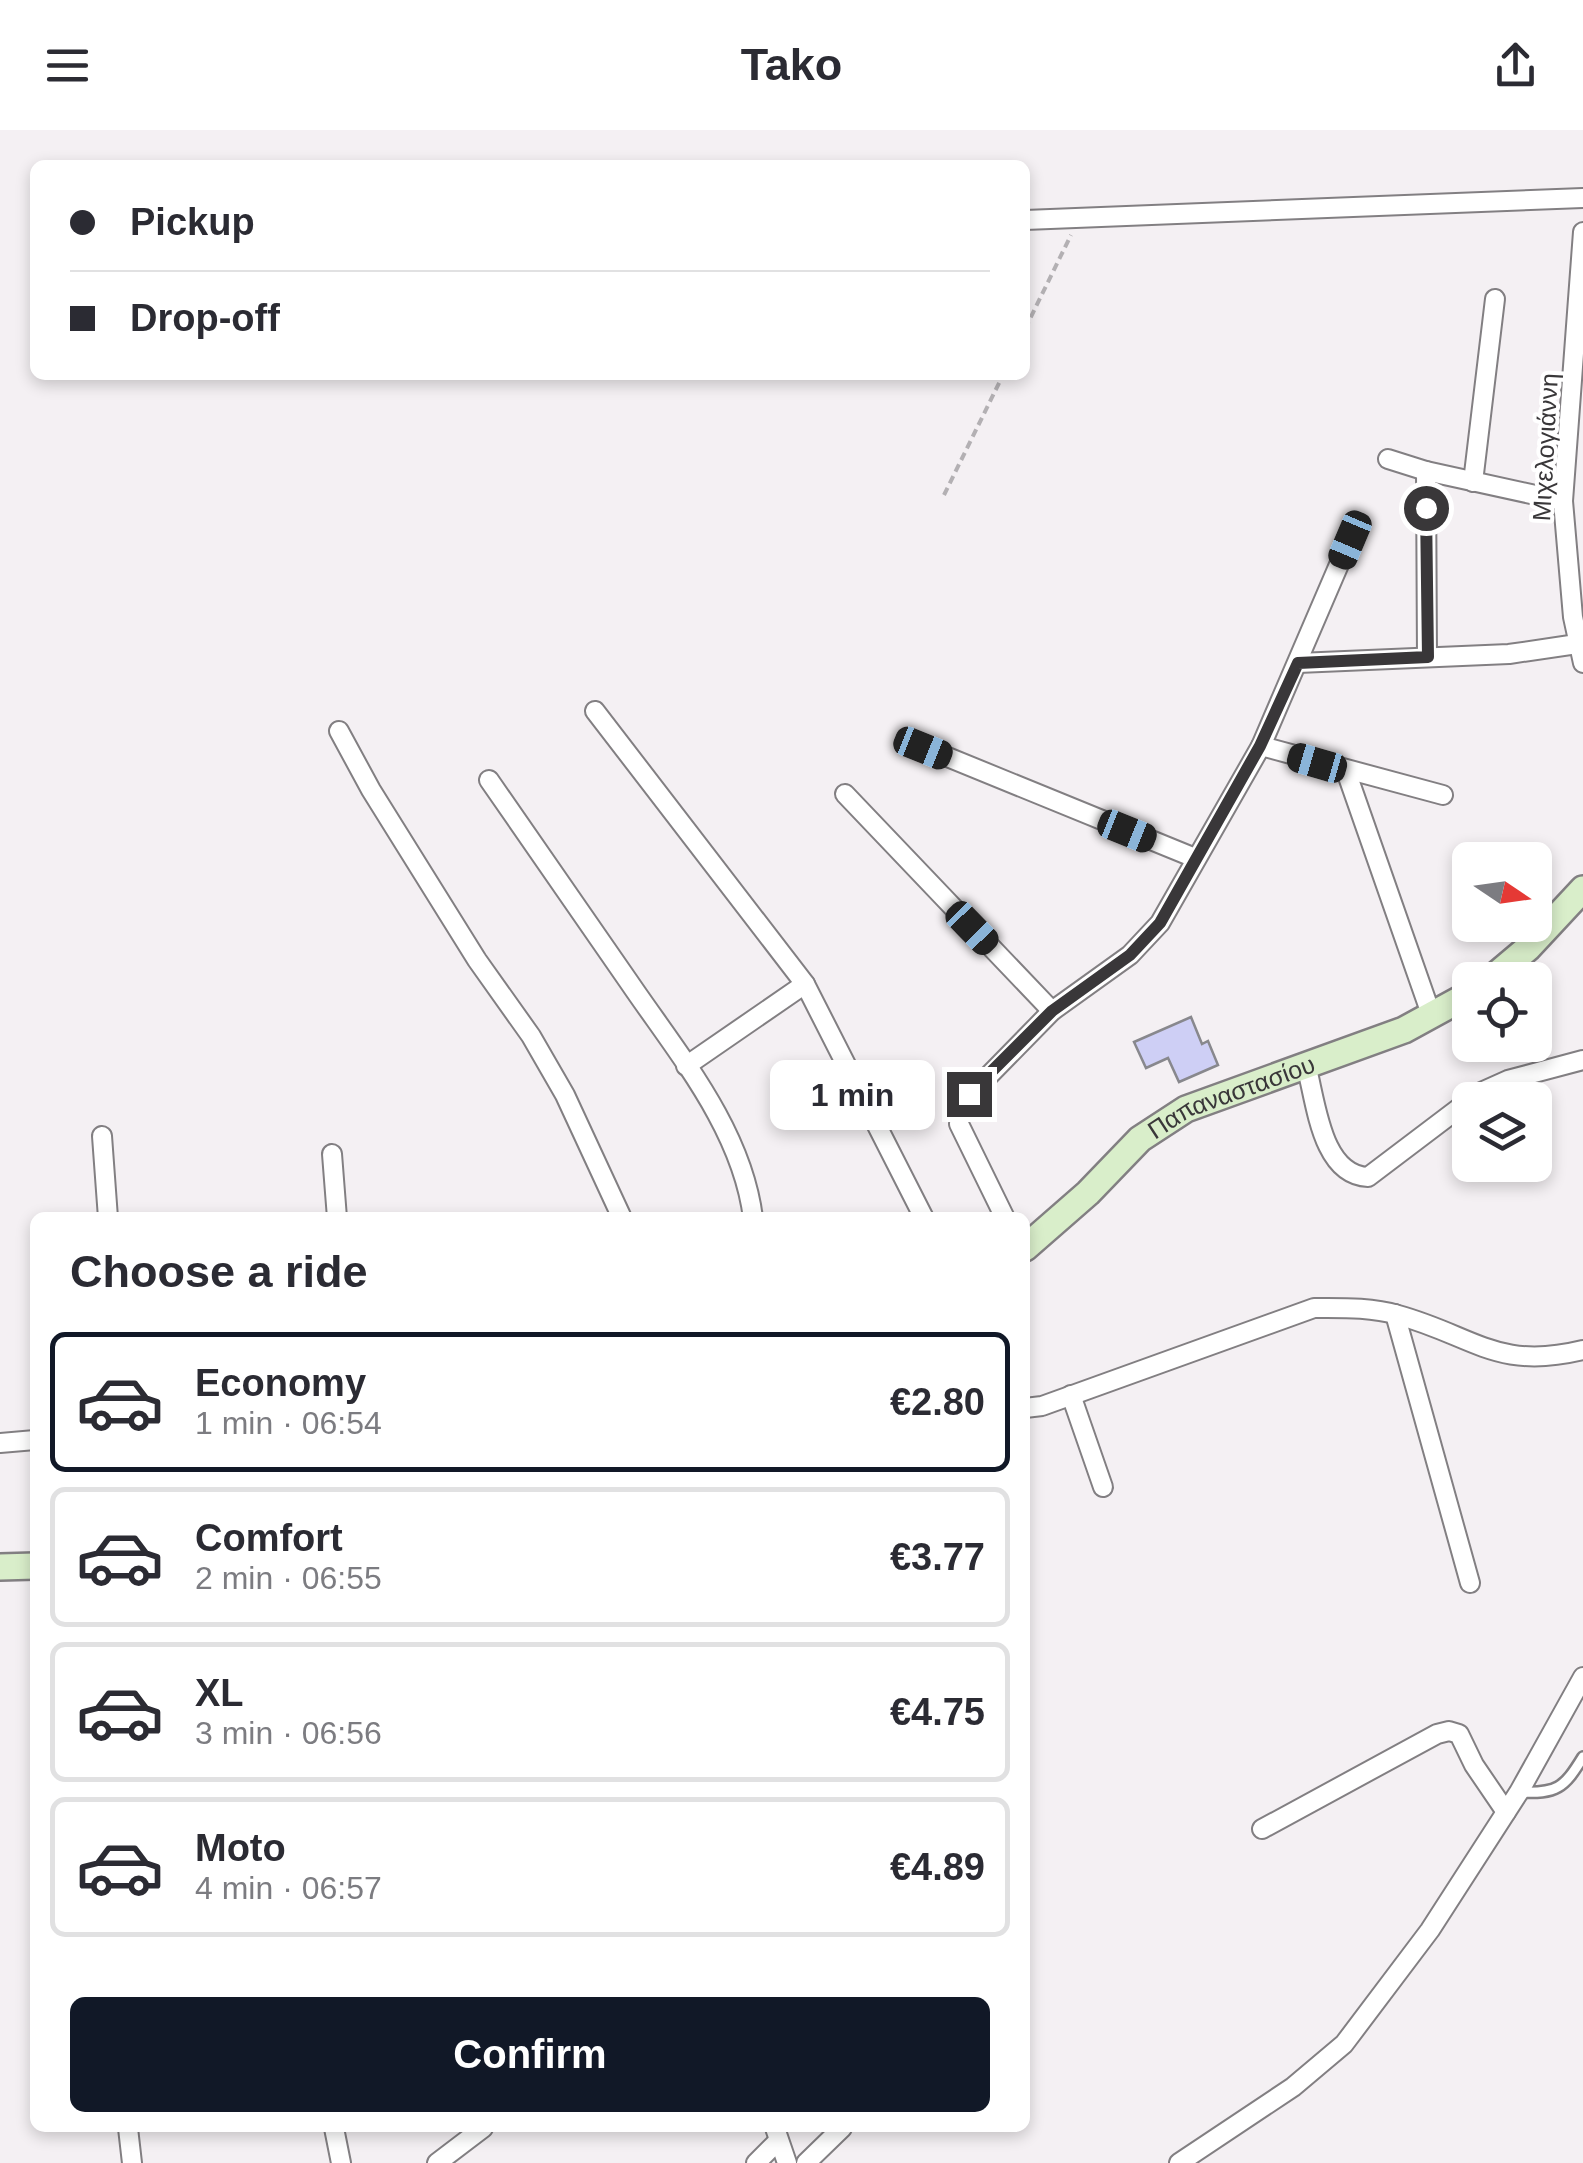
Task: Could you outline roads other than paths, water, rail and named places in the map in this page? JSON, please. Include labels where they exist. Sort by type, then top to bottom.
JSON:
[{"type":"street","points":[[1030,220],[1583,198]]},
{"type":"street","name":"Μιχελογιάννη","points":[[1583,232],[1563,501],[1576,644],[1583,664]]},
{"type":"street","points":[[1473,482],[1495,299]]},
{"type":"street","points":[[1388,459],[1563,501]]},
{"type":"street","points":[[1426,471],[1428,657]]},
{"type":"street","points":[[1002,1212],[962,1132],[958,1113],[969,1094],[1052,1011],[1148,938],[1160,923],[1260,746],[1350,540]]},
{"type":"street","points":[[1298,663],[1541,651],[1576,644]]},
{"type":"street","points":[[595,711],[805,984],[921,1212]]},
{"type":"street","points":[[339,731],[476,960],[532,1036],[565,1095],[619,1212]]},
{"type":"street","points":[[1260,746],[1444,794]]},
{"type":"street","points":[[923,748],[1195,858]]},
{"type":"street","points":[[1346,771],[1432,1018]]},
{"type":"street","points":[[489,780],[686,1066],[727,1132],[746,1181],[753,1212]]},
{"type":"street","points":[[845,794],[1052,1011]]},
{"type":"street","points":[[1511,962],[1583,889]]},
{"type":"street","points":[[686,1066],[805,984]]},
{"type":"street","name":"Παπαναστασίου","points":[[1030,1244],[1160,1124],[1212,1098],[1432,1018],[1452,1005]]},
{"type":"street","points":[[1306,1064],[1331,1157],[1348,1172],[1368,1177],[1492,1086],[1583,1060]]},
{"type":"street","points":[[102,1136],[108,1212]]},
{"type":"street","points":[[332,1154],[337,1212]]},
{"type":"street","points":[[1030,1407],[1314,1308],[1353,1307],[1395,1314],[1484,1350],[1517,1357],[1555,1357],[1583,1350]]},
{"type":"street","points":[[1395,1314],[1470,1583]]},
{"type":"street","points":[[1071,1395],[1103,1487]]},
{"type":"street","points":[[0,1443],[30,1440]]},
{"type":"street","points":[[0,1568],[30,1566]]},
{"type":"street","points":[[1178,2163],[1293,2087],[1344,2044],[1430,1930],[1579,1699],[1583,1676]]},
{"type":"street","points":[[1262,1829],[1437,1734],[1450,1731],[1458,1734],[1506,1812]]},
{"type":"street","points":[[128,2132],[132,2163]]},
{"type":"street","points":[[335,2132],[340,2163]]},
{"type":"street","points":[[437,2163],[477,2132]]},
{"type":"street","points":[[806,2163],[838,2132]]},
{"type":"street","points":[[756,2163],[776,2135]]},
{"type":"street","points":[[776,2135],[787,2163]]},
{"type":"lane","points":[[1519,1792],[1557,1789],[1583,1756]]}]
